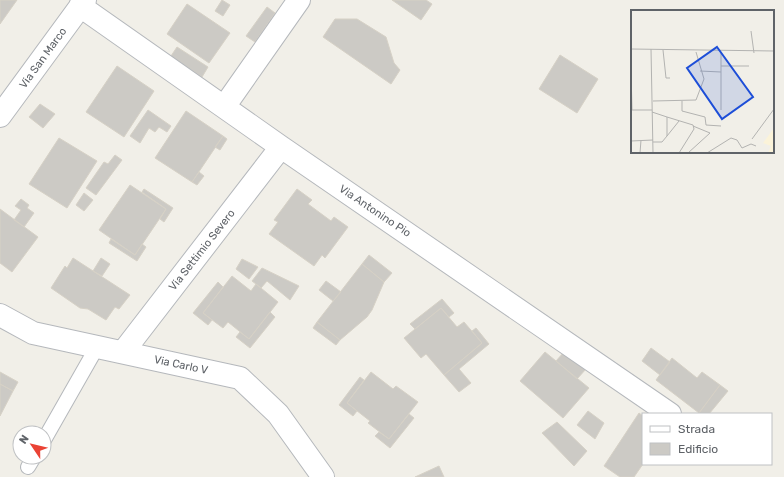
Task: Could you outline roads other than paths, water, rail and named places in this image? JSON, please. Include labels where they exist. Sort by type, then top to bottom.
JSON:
[{"type":"street","points":[[224,107],[299,0]]},
{"type":"street","name":"Via Antonino Pio","points":[[83,3],[224,107],[669,413]]},
{"type":"street","name":"Via San Marco","points":[[0,116],[83,3]]},
{"type":"street","name":"Via Settimio Severo","points":[[123,352],[282,147]]},
{"type":"street","name":"Via Carlo V","points":[[0,315],[33,333],[240,378],[278,414],[323,477]]},
{"type":"lane","points":[[52,426],[97,347]]}]
